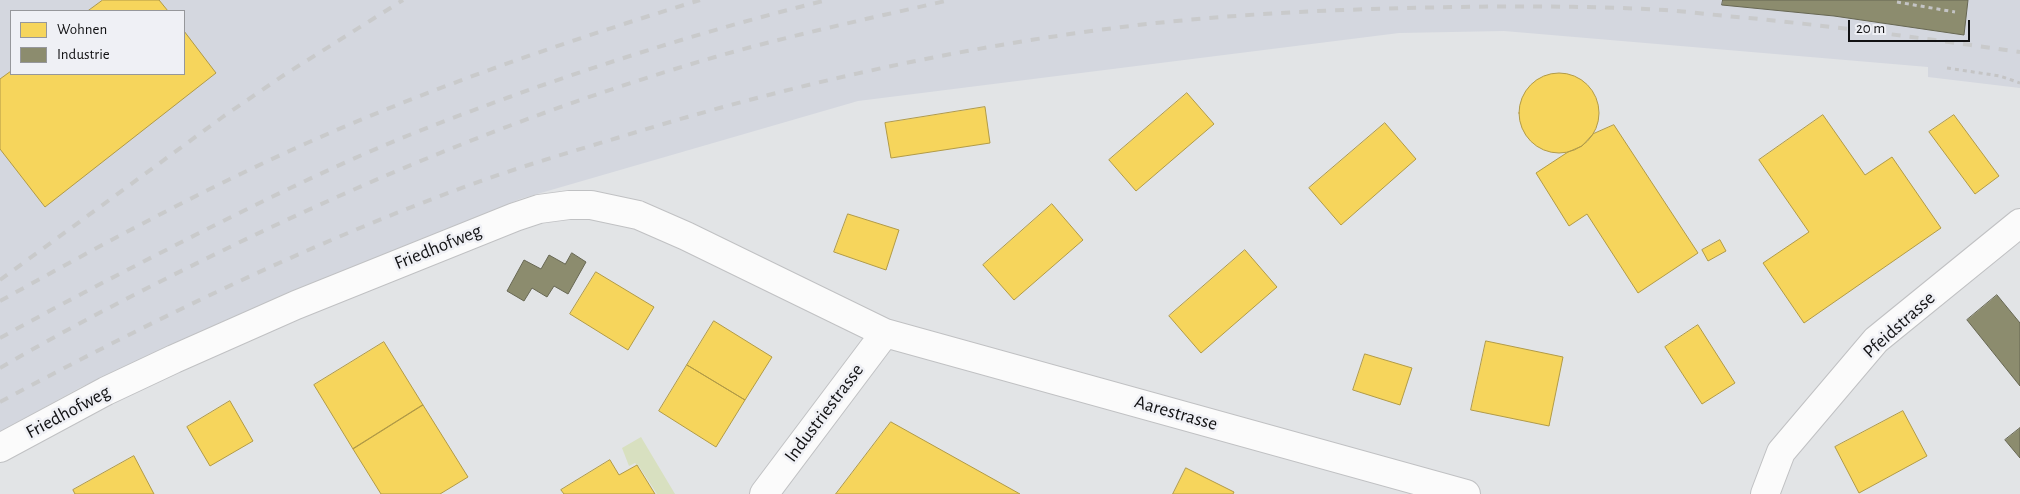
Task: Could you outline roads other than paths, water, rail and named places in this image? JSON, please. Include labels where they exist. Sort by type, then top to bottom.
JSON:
[{"type":"street","name":"Friedhofweg","points":[[0,448],[106,391],[296,305],[497,223],[539,209],[569,205],[591,204],[638,215],[686,236],[885,333]]},
{"type":"street","name":"Pfeidstrasse","points":[[1765,494],[1781,452],[1876,340],[2020,223]]},
{"type":"street","name":"Industriestrasse","points":[[764,494],[885,333]]},
{"type":"street","name":"Aarestrasse","points":[[885,333],[1466,494]]},
{"type":"railway","points":[[0,280],[224,116],[284,75],[403,0]]},
{"type":"railway","points":[[0,301],[190,199],[355,122],[502,65],[700,0]]},
{"type":"railway","points":[[0,338],[109,279],[247,209],[331,169],[416,132],[539,86],[634,54],[827,0]]},
{"type":"railway","points":[[0,368],[58,335],[236,244],[294,216],[472,140],[592,96],[715,57],[802,34],[950,0]]},
{"type":"railway","points":[[0,402],[114,342],[288,259],[347,233],[467,186],[560,155],[676,120],[796,88],[977,49],[1143,24],[1232,16],[1366,9],[1534,6],[1665,10],[1851,29],[2020,52]]}]
